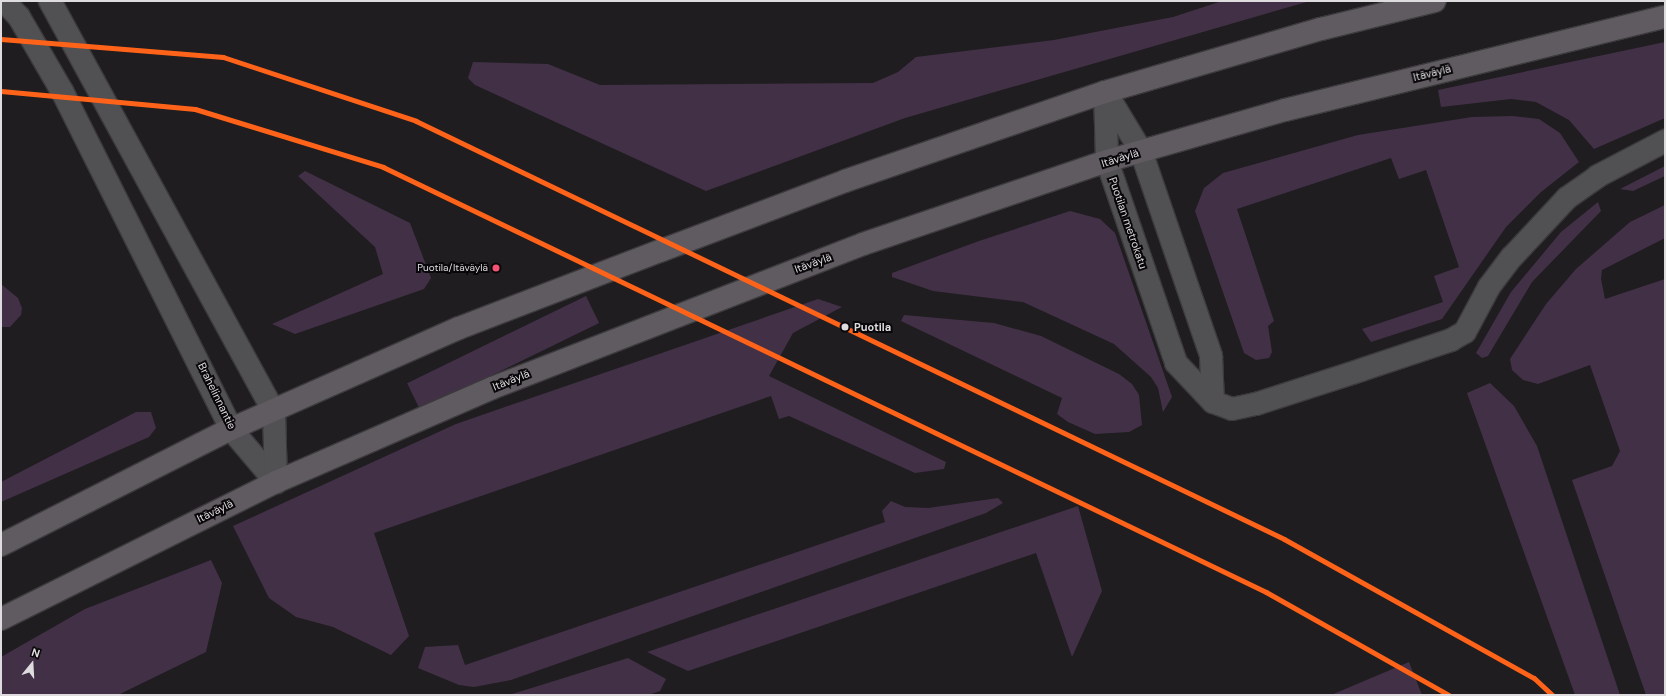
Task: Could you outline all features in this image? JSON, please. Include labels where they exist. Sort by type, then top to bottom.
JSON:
[{"type":"main road","points":[[1,545],[231,429],[459,328],[845,181],[1105,92],[1321,29],[1435,1]]},
{"type":"main road","name":"Itäväylä","points":[[1,619],[276,482],[492,388],[693,308],[1107,161],[1285,110],[1665,17]]},
{"type":"street","name":"Brahelinnantie","points":[[4,1],[20,17],[63,93],[231,429],[276,482]]},
{"type":"street","points":[[50,1],[274,411],[276,482]]},
{"type":"street","points":[[1105,92],[1141,151],[1211,356],[1213,402]]},
{"type":"street","name":"Puotilan metrokatu","points":[[1105,92],[1107,161],[1176,363],[1213,402],[1232,409],[1256,404],[1451,340],[1465,332],[1490,287],[1512,256],[1567,198],[1598,176],[1665,141]]},
{"type":"shaded area","points":[[1222,1],[1310,1],[905,118],[706,191],[475,85],[468,78],[473,62],[548,64],[600,85],[873,83],[898,72],[916,57],[1054,40],[1173,17]]},
{"type":"shaded area","points":[[1665,42],[1665,118],[1594,149],[1569,120],[1536,102],[1511,99],[1441,107],[1438,90]]},
{"type":"shaded area","points":[[1512,116],[1539,119],[1560,133],[1579,162],[1541,192],[1506,227],[1442,319],[1371,342],[1362,329],[1443,302],[1434,276],[1459,267],[1426,170],[1399,179],[1391,158],[1237,209],[1274,321],[1268,326],[1272,352],[1269,358],[1256,360],[1244,353],[1195,211],[1204,188],[1223,173],[1358,135],[1472,117]]},
{"type":"shaded area","points":[[1665,166],[1665,176],[1633,191],[1620,189]]},
{"type":"shaded area","points":[[305,171],[410,223],[431,278],[424,289],[295,334],[272,324],[383,274],[375,247],[298,176]]},
{"type":"shaded area","points":[[1598,202],[1601,211],[1532,282],[1488,356],[1482,358],[1476,353],[1511,292],[1561,232]]},
{"type":"shaded area","points":[[1665,205],[1665,238],[1602,270],[1601,279],[1605,299],[1665,279],[1665,695],[1646,695],[1572,480],[1612,466],[1620,451],[1590,365],[1538,384],[1523,380],[1512,370],[1510,359],[1546,304],[1576,269],[1630,222]]},
{"type":"shaded area","points":[[1070,211],[1100,219],[1115,233],[1172,397],[1163,412],[1158,388],[1151,377],[1114,344],[1023,302],[933,291],[892,277],[892,273],[979,241]]},
{"type":"shaded area","points":[[1,284],[18,298],[22,308],[21,315],[10,327],[1,327]]},
{"type":"shaded area","points":[[586,296],[599,323],[420,410],[407,383]]},
{"type":"shaded area","points":[[818,299],[842,307],[793,333],[769,376],[946,462],[944,469],[915,473],[789,416],[779,419],[771,396],[374,533],[409,636],[391,655],[333,627],[296,617],[269,598],[233,526],[456,424]]},
{"type":"shaded area","points":[[904,315],[994,323],[1041,336],[1119,374],[1132,384],[1139,395],[1142,425],[1129,432],[1095,434],[1068,422],[1057,414],[1062,398],[901,321]]},
{"type":"shaded area","points":[[1490,383],[1514,406],[1537,446],[1620,695],[1575,695],[1467,393]]},
{"type":"shaded area","points":[[136,412],[151,412],[156,428],[149,437],[1,502],[1,482]]},
{"type":"shaded area","points":[[998,498],[1003,503],[986,513],[511,680],[474,687],[459,685],[418,668],[425,647],[458,645],[465,665],[885,522],[882,511],[891,501],[905,507],[928,508]]},
{"type":"shaded area","points":[[1078,506],[1102,591],[1072,657],[1036,553],[688,671],[647,652]]},
{"type":"shaded area","points":[[211,560],[222,583],[206,652],[118,695],[1,695],[1,657],[85,609]]},
{"type":"shaded area","points":[[628,658],[666,679],[660,691],[648,695],[509,695]]},
{"type":"shaded area","points":[[1409,662],[1422,695],[1331,695]]},
{"type":"transit line","points":[[1,39],[223,57],[416,121],[1284,539],[1534,678],[1552,695]]},
{"type":"transit line","points":[[1,91],[195,109],[383,167],[1266,592],[1449,695]]},
{"type":"place","name":"Puotila/Itäväylä","points":[[496,268]]},
{"type":"place","name":"Puotila","points":[[845,327]]}]
